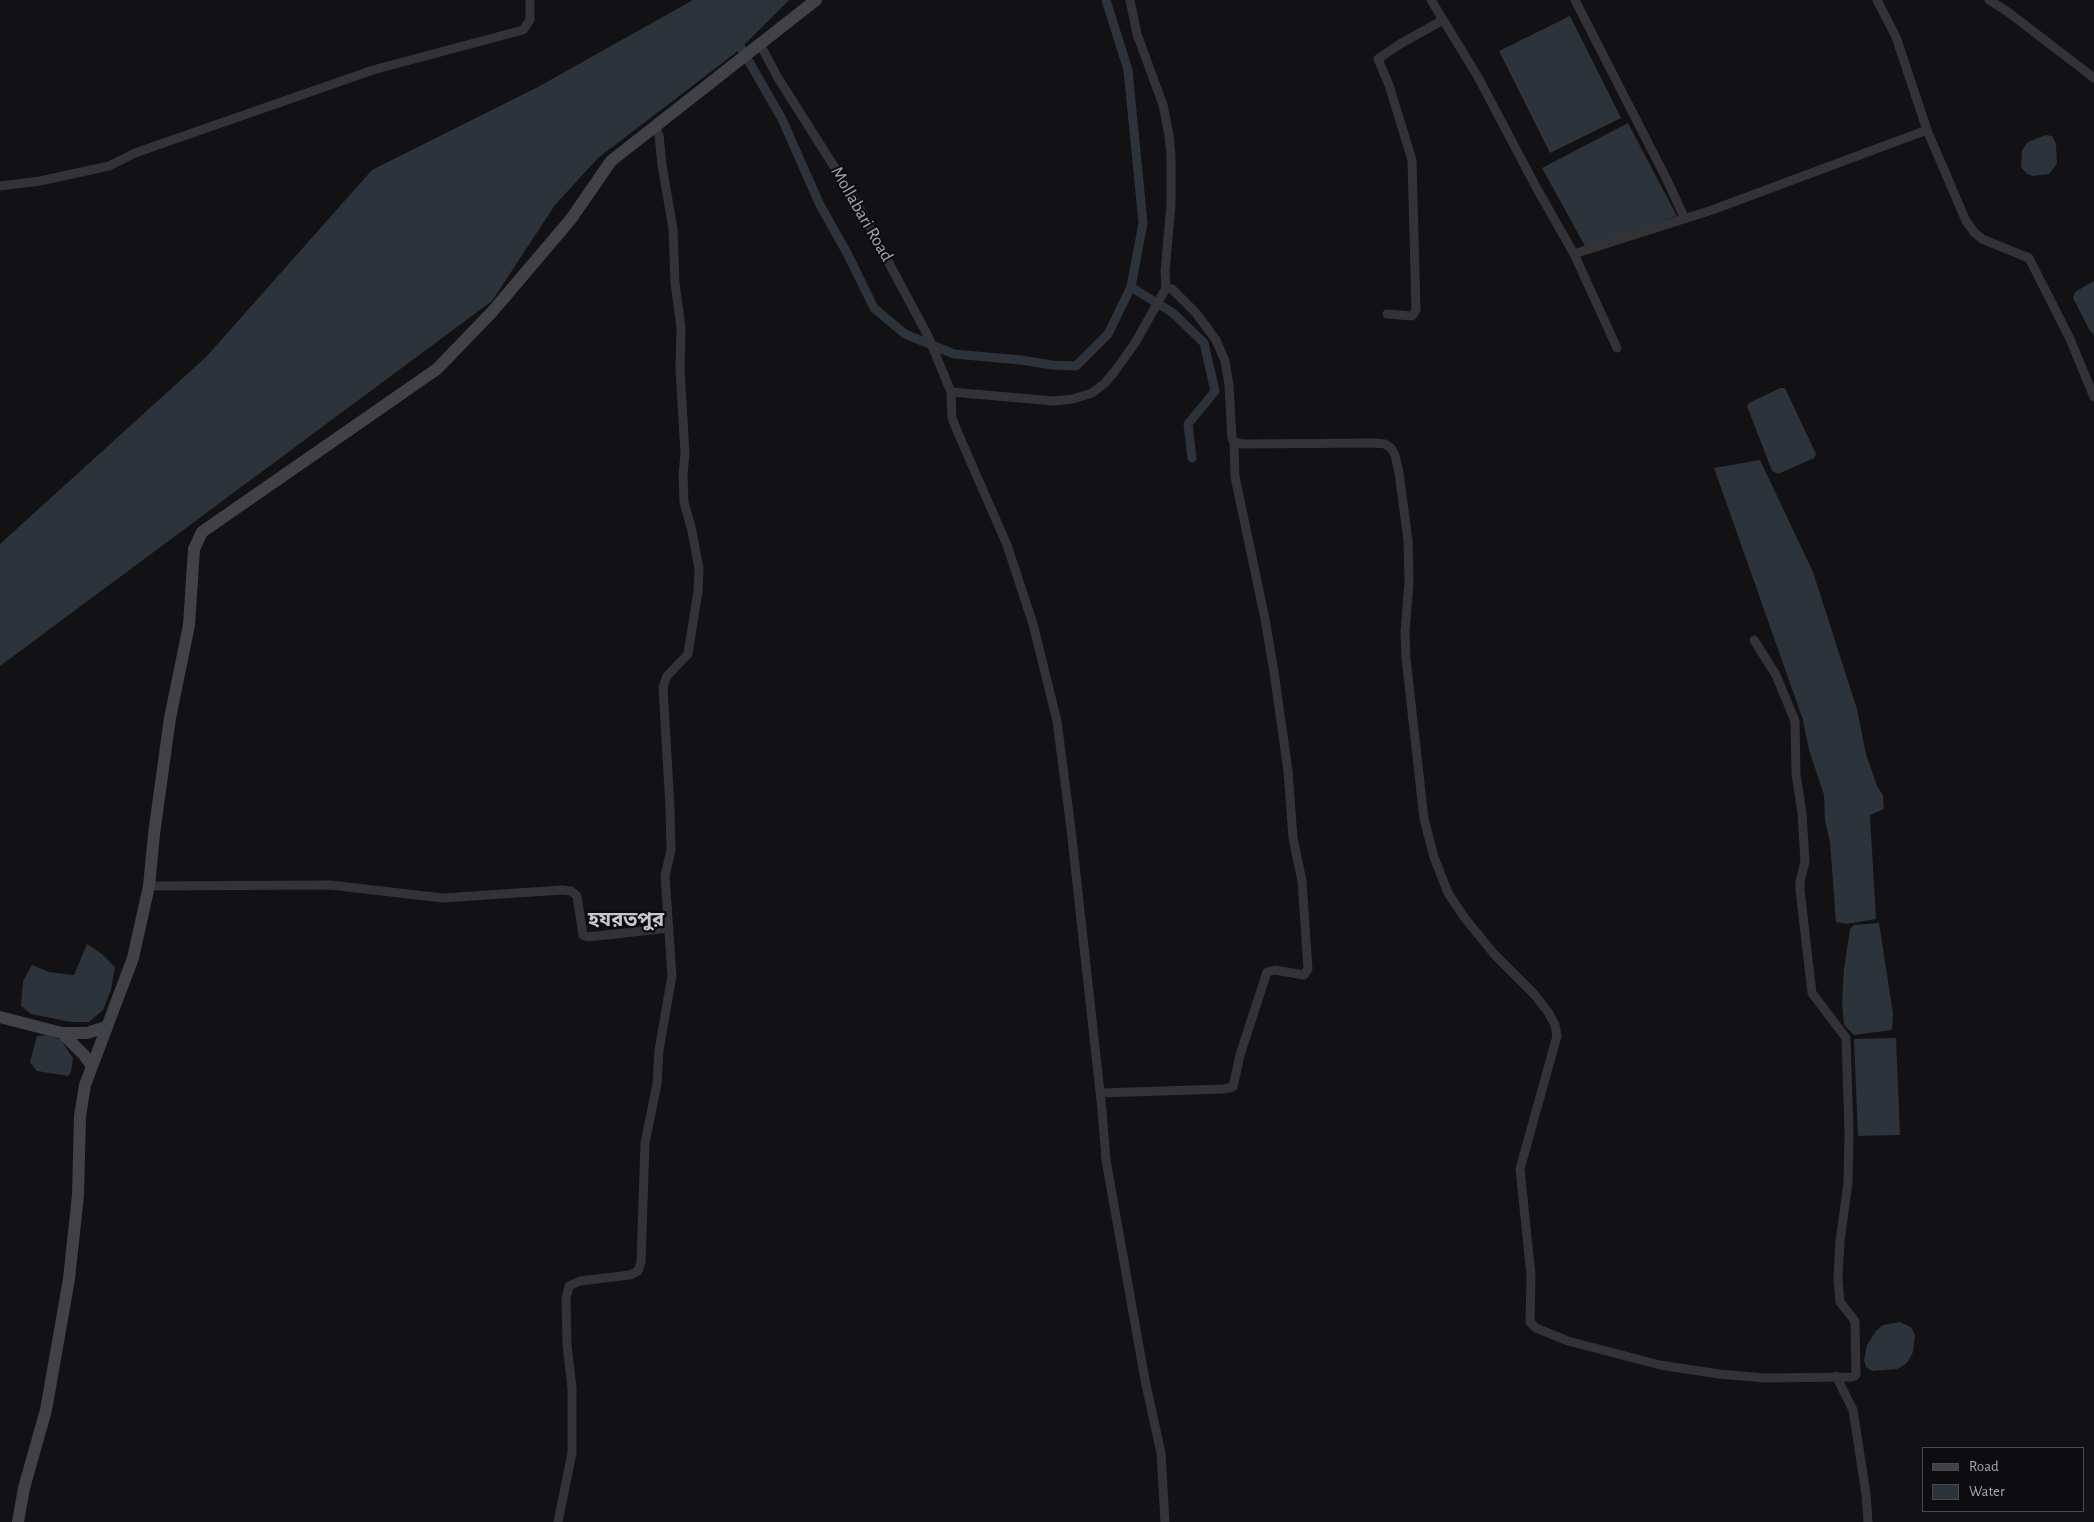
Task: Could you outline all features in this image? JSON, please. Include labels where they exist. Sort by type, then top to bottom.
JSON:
[{"type":"street","points":[[0,186],[109,166],[135,154],[373,70],[523,30],[530,20],[530,0]]},
{"type":"street","points":[[18,1522],[24,1488],[46,1410],[69,1279],[78,1195],[80,1116],[85,1085],[133,958],[149,886],[170,718],[189,625],[194,549],[202,532],[437,368],[492,312],[571,220],[611,162],[654,126],[816,0]]},
{"type":"street","points":[[951,392],[1054,401],[1073,399],[1092,393],[1105,384],[1115,372],[1151,316],[1164,290],[1172,156],[1163,105],[1137,34],[1130,0]]},
{"type":"street","points":[[1431,0],[1478,77],[1574,254],[1617,348]]},
{"type":"street","points":[[1575,0],[1685,219]]},
{"type":"street","points":[[1877,0],[1896,37],[1927,130],[1966,221],[1974,232],[1989,242],[2011,249],[2029,258],[2070,339],[2094,397]]},
{"type":"street","points":[[1989,0],[2008,12],[2094,78]]},
{"type":"street","points":[[1387,314],[1412,316],[1416,310],[1413,170],[1412,160],[1398,112],[1378,59],[1400,44],[1443,20]]},
{"type":"street","name":"Mollabari Road","points":[[756,47],[778,78],[854,198],[928,336],[951,392],[952,418],[995,514],[1023,592],[1057,721],[1071,829],[1106,1160],[1145,1380],[1162,1453],[1165,1522]]},
{"type":"street","points":[[558,1522],[572,1453],[572,1388],[567,1345],[566,1298],[569,1286],[580,1281],[630,1275],[638,1271],[641,1262],[645,1143],[657,1084],[659,1050],[672,976],[665,876],[671,850],[670,808],[662,687],[667,676],[688,654],[698,592],[699,569],[684,502],[683,474],[685,454],[680,369],[681,328],[675,283],[673,229],[659,135],[654,126]]},
{"type":"street","points":[[1574,254],[1685,219],[1927,130]]},
{"type":"street","points":[[1100,1093],[1170,1092],[1233,1087],[1240,1055],[1264,976],[1270,970],[1304,975],[1308,969],[1302,881],[1293,838],[1288,771],[1274,672],[1235,476],[1234,442],[1232,438],[1229,385],[1225,361],[1216,340],[1190,307],[1172,289],[1164,290]]},
{"type":"street","points":[[1234,442],[1242,444],[1376,443],[1385,444],[1391,448],[1395,455],[1408,540],[1409,582],[1405,632],[1424,819],[1434,857],[1448,893],[1464,917],[1494,954],[1534,994],[1548,1012],[1555,1025],[1557,1036],[1520,1169],[1531,1275],[1530,1322],[1536,1328],[1568,1341],[1669,1367],[1765,1378],[1852,1377],[1856,1375],[1855,1321],[1840,1302],[1838,1278],[1840,1241],[1848,1183],[1849,1132],[1846,1038],[1812,993],[1800,890],[1800,881],[1806,862],[1802,813],[1796,774],[1795,721],[1776,675],[1754,640]]},
{"type":"street","points":[[149,886],[330,886],[443,898],[562,890],[571,891],[577,896],[583,935],[588,937],[670,928]]},
{"type":"street","points":[[0,1017],[62,1034],[87,1033],[106,1027]]},
{"type":"street","points":[[62,1034],[84,1055],[92,1066]]},
{"type":"street","points":[[1836,1376],[1853,1410],[1866,1494],[1868,1522]]},
{"type":"water","points":[[693,0],[789,0],[738,51],[598,158],[555,205],[492,301],[0,666],[0,544],[206,357],[372,170],[536,88]]},
{"type":"water","points":[[1570,16],[1621,118],[1550,153],[1499,51]]},
{"type":"water","points":[[1628,123],[1677,216],[1586,248],[1542,168]]},
{"type":"water","points":[[2046,135],[2052,136],[2056,144],[2057,164],[2049,174],[2033,176],[2027,174],[2021,167],[2022,150],[2028,142]]},
{"type":"water","points":[[2094,281],[2094,335],[2090,331],[2073,298],[2075,292]]},
{"type":"water","points":[[1780,388],[1785,388],[1816,454],[1814,458],[1778,474],[1772,471],[1747,406],[1749,403]]},
{"type":"water","points":[[1760,460],[1813,572],[1857,709],[1866,754],[1877,786],[1883,795],[1884,809],[1870,815],[1876,919],[1846,924],[1836,922],[1830,842],[1825,821],[1824,795],[1809,750],[1803,720],[1714,468]]},
{"type":"water","points":[[1879,923],[1893,1013],[1892,1030],[1854,1035],[1844,1025],[1842,1002],[1844,969],[1850,929],[1854,925]]},
{"type":"water","points":[[87,944],[102,954],[115,967],[111,990],[103,1010],[89,1022],[71,1022],[31,1014],[21,1006],[23,981],[32,965],[49,972],[74,975]]},
{"type":"water","points":[[47,1035],[61,1040],[73,1058],[71,1072],[68,1076],[37,1071],[30,1062],[37,1036]]},
{"type":"water","points":[[1896,1038],[1900,1135],[1858,1136],[1854,1039]]},
{"type":"water","points":[[1900,1322],[1911,1327],[1915,1335],[1913,1352],[1910,1358],[1906,1364],[1897,1369],[1872,1371],[1866,1367],[1864,1360],[1867,1345],[1876,1331],[1883,1325]]},
{"type":"waterway","points":[[736,39],[782,119],[820,205],[847,253],[874,308],[905,334],[954,354],[1076,366],[1108,334],[1131,287],[1143,223],[1128,70],[1106,0]]},
{"type":"waterway","points":[[1131,287],[1173,313],[1204,343],[1215,391],[1188,424],[1192,458]]},
{"type":"district","name":"হযরতপুর","points":[[626,920]]}]
